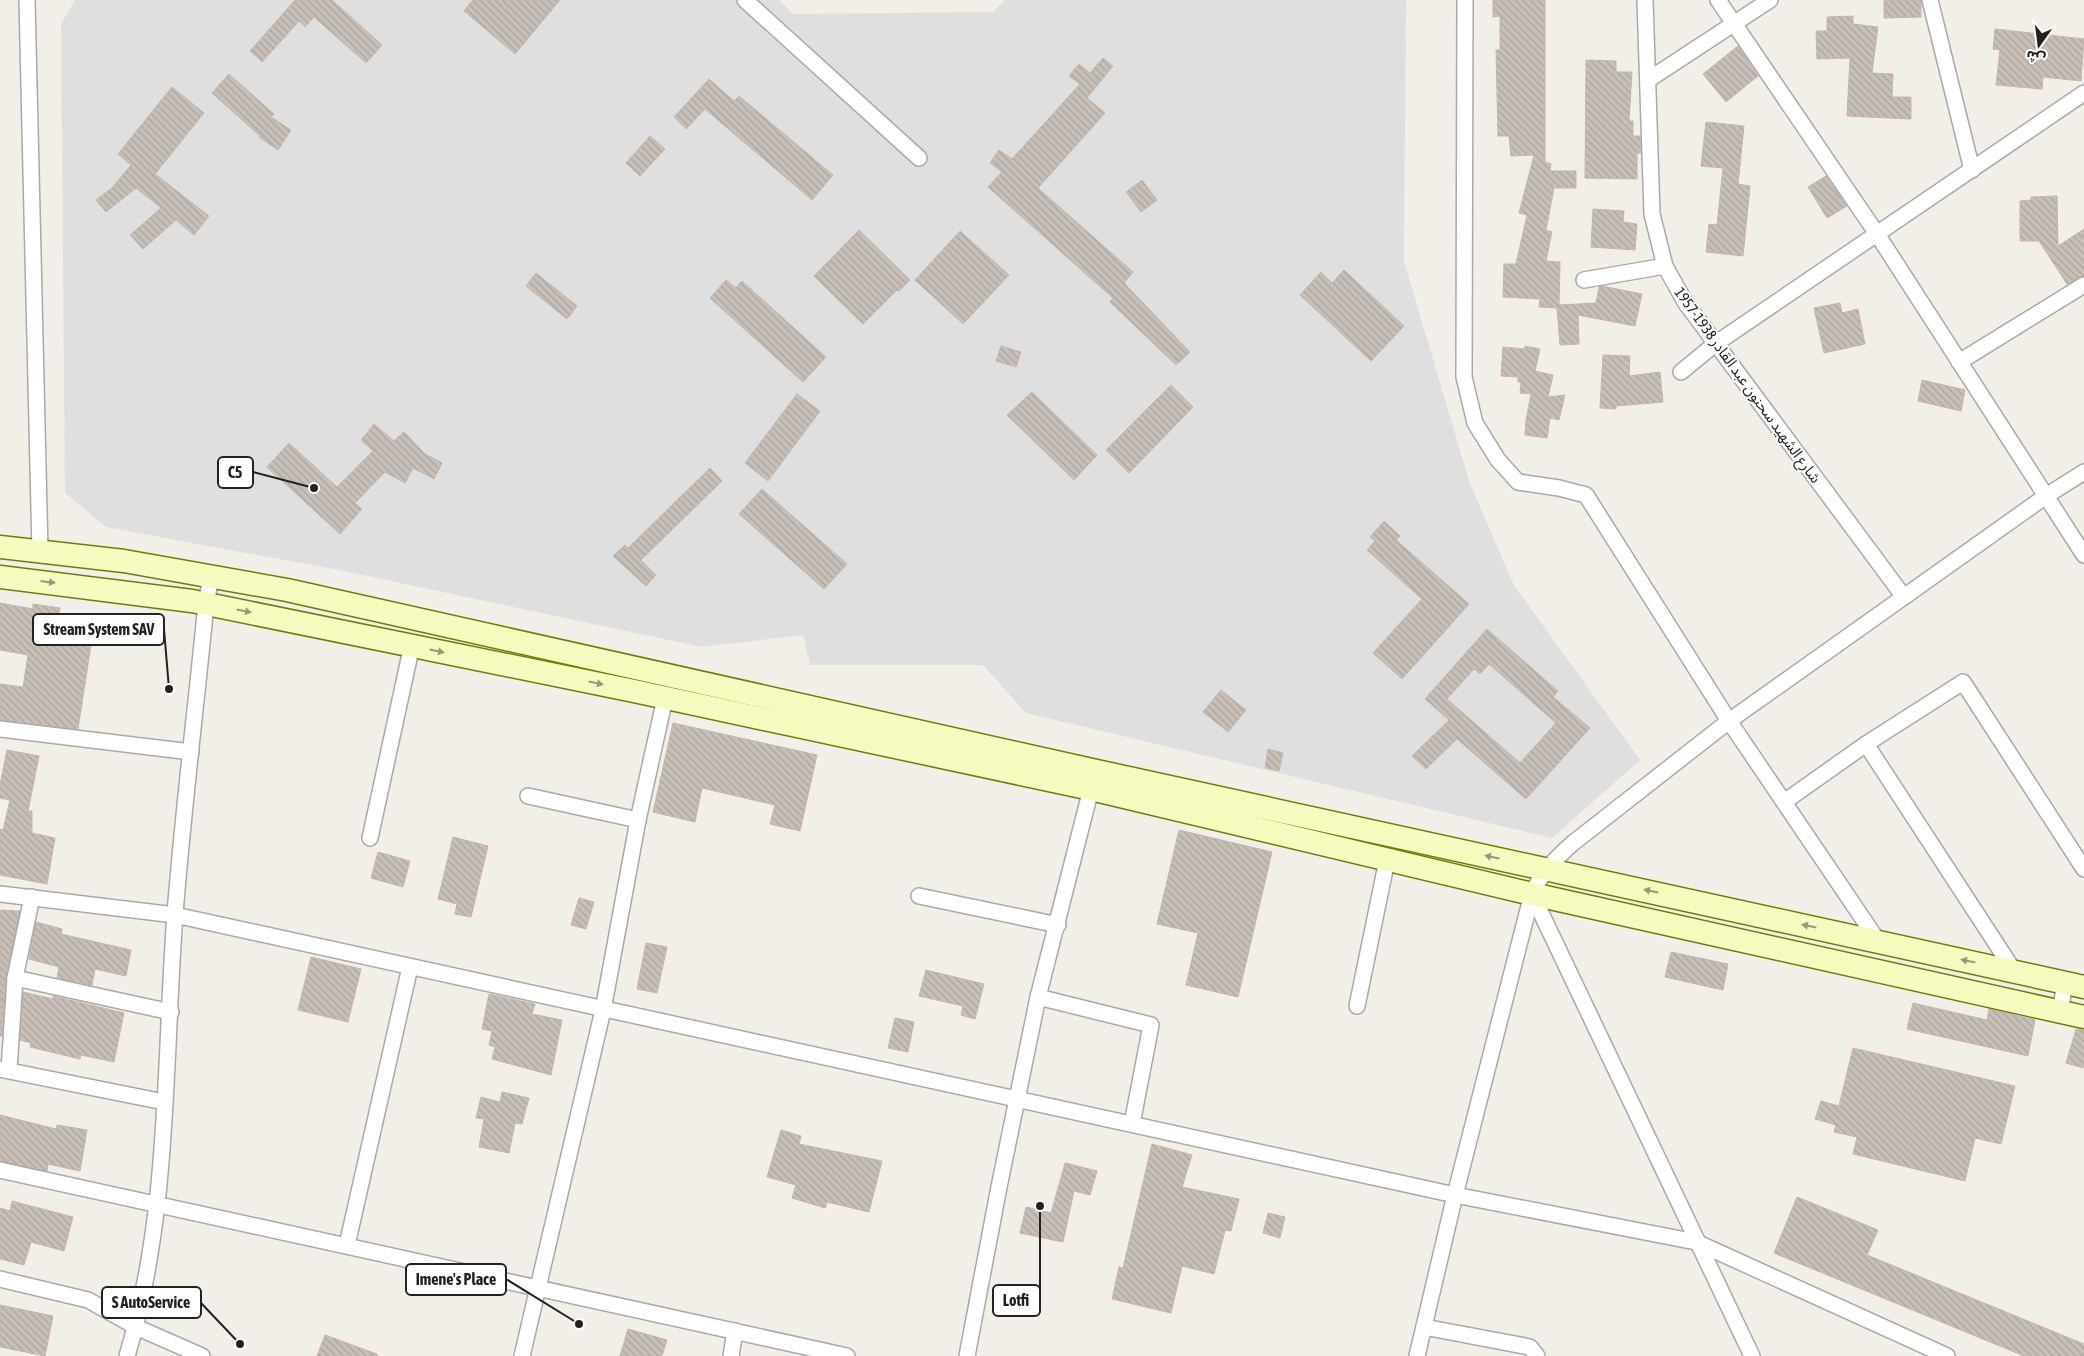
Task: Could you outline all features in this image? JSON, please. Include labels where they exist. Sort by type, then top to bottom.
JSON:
[{"type":"street","points":[[27,0],[40,552]]},
{"type":"street","points":[[745,0],[919,158]]},
{"type":"street","points":[[1465,0],[1464,377],[1476,423],[1498,460],[1518,482],[1559,488],[1586,495],[1729,721],[1878,941]]},
{"type":"street","name":"شارع الشهيد سحنون عبد القادر 1938-1957","points":[[1645,0],[1652,214],[1665,266],[1685,302],[1715,344],[1904,597]]},
{"type":"street","points":[[1718,0],[1877,234],[2084,555]]},
{"type":"street","points":[[1648,80],[1770,0]]},
{"type":"street","points":[[1930,0],[1972,170]]},
{"type":"street","points":[[1681,372],[1715,344],[2084,93]]},
{"type":"street","points":[[1584,280],[1665,266]]},
{"type":"street","points":[[1959,362],[2084,285]]},
{"type":"street","points":[[1417,1356],[1455,1195],[1532,894],[1547,868],[1573,843],[1729,721],[2046,496],[2084,472]]},
{"type":"street","points":[[0,547],[124,561],[316,596],[1092,780],[1387,860],[2084,1017]]},
{"type":"street","points":[[127,1356],[136,1327],[158,1204],[171,1012],[175,915],[206,604],[211,576]]},
{"type":"street","points":[[0,577],[98,588],[206,604],[665,698],[1547,868],[2074,985],[2060,1012]]},
{"type":"street","points":[[370,838],[412,645]]},
{"type":"street","points":[[1784,802],[1866,744],[1963,682],[2084,869]]},
{"type":"street","points":[[522,1356],[603,1010],[638,820],[665,698]]},
{"type":"street","points":[[0,729],[191,752]]},
{"type":"street","points":[[1866,744],[2014,971]]},
{"type":"street","points":[[968,1356],[1038,997],[1058,925],[1092,780]]},
{"type":"street","points":[[528,796],[638,820]]},
{"type":"street","points":[[1357,1006],[1387,860]]},
{"type":"street","points":[[0,894],[175,915],[1455,1195],[1696,1242],[1947,1356]]},
{"type":"street","points":[[1532,894],[1696,1242],[1752,1356]]},
{"type":"street","points":[[919,896],[1058,925]]},
{"type":"street","points":[[32,897],[15,978],[4,1070],[164,1102]]},
{"type":"street","points":[[347,1245],[410,967]]},
{"type":"street","points":[[15,978],[171,1012]]},
{"type":"street","points":[[1038,997],[1151,1025],[1132,1124]]},
{"type":"street","points":[[0,1170],[347,1245],[843,1356]]},
{"type":"street","points":[[0,1280],[88,1300],[136,1327],[202,1356]]},
{"type":"street","points":[[1424,1328],[1530,1347],[1537,1356]]},
{"type":"street","points":[[730,1356],[735,1331]]},
{"type":"shaded area","points":[[75,0],[779,0],[793,14],[993,12],[1005,0],[1406,0],[1404,261],[1470,484],[1514,585],[1640,760],[1552,838],[1026,713],[983,665],[810,665],[803,635],[702,647],[334,569],[106,527],[65,493],[61,24]]},
{"type":"building","points":[[295,0],[332,0],[382,45],[366,63],[314,17],[305,27],[299,21],[262,62],[250,51]]},
{"type":"building","points":[[473,0],[560,0],[515,54],[464,11]]},
{"type":"building","points":[[1493,0],[1545,0],[1545,162],[1551,164],[1550,171],[1576,171],[1576,188],[1554,188],[1546,230],[1552,232],[1546,261],[1560,262],[1559,305],[1596,303],[1599,287],[1602,286],[1642,294],[1635,326],[1578,315],[1579,344],[1560,345],[1557,308],[1539,307],[1540,299],[1503,297],[1504,264],[1516,264],[1527,215],[1519,213],[1534,155],[1511,156],[1509,136],[1498,136],[1496,50],[1500,50],[1500,16],[1493,17]]},
{"type":"building","points":[[1884,0],[1921,0],[1921,17],[1884,18]]},
{"type":"building","points":[[1853,16],[1853,24],[1878,27],[1872,73],[1893,74],[1892,97],[1911,97],[1911,119],[1847,116],[1850,58],[1817,59],[1816,31],[1827,31],[1827,17]]},
{"type":"building","points":[[1995,29],[2084,39],[2081,81],[2043,77],[2042,89],[1996,85],[2000,50],[1993,49]]},
{"type":"building","points":[[1738,46],[1758,76],[1726,102],[1703,74]]},
{"type":"building","points":[[1103,58],[1113,66],[1087,98],[1105,113],[1038,188],[1133,272],[1124,283],[1190,352],[1176,365],[1110,302],[1113,298],[988,187],[1002,172],[990,163],[999,150],[1012,159],[1080,84],[1069,76],[1079,64],[1090,73]]},
{"type":"building","points":[[1586,60],[1616,61],[1616,72],[1632,72],[1629,121],[1633,121],[1633,136],[1640,136],[1641,153],[1637,153],[1637,179],[1585,178]]},
{"type":"building","points":[[229,74],[274,114],[271,117],[291,130],[278,150],[259,137],[212,93]]},
{"type":"building","points":[[709,79],[734,101],[739,96],[833,175],[812,200],[705,109],[686,129],[674,117]]},
{"type":"building","points":[[172,87],[204,113],[155,174],[209,216],[194,235],[176,220],[143,249],[130,235],[161,208],[136,188],[106,212],[96,200],[112,188],[131,165],[118,154]]},
{"type":"building","points":[[1706,122],[1744,126],[1738,184],[1750,186],[1743,256],[1706,252],[1709,224],[1717,225],[1723,168],[1701,166]]},
{"type":"building","points":[[650,136],[665,149],[640,176],[626,163]]},
{"type":"building","points":[[1826,176],[1847,206],[1827,218],[1808,187]]},
{"type":"building","points":[[1142,180],[1157,200],[1141,212],[1126,192]]},
{"type":"building","points":[[2057,196],[2058,246],[2084,229],[2084,276],[2067,284],[2039,241],[2020,241],[2020,201],[2031,200],[2031,197]]},
{"type":"building","points":[[1593,209],[1624,211],[1623,222],[1637,224],[1635,250],[1591,247]]},
{"type":"building","points":[[859,230],[910,280],[899,291],[897,290],[863,324],[814,276]]},
{"type":"building","points":[[960,231],[1009,275],[963,324],[915,280]]},
{"type":"building","points":[[1344,270],[1404,326],[1371,361],[1300,295],[1321,272],[1332,283]]},
{"type":"building","points":[[536,273],[577,306],[567,319],[526,286]]},
{"type":"building","points":[[726,280],[736,288],[742,281],[826,357],[803,382],[710,298]]},
{"type":"building","points":[[1840,303],[1842,313],[1858,309],[1865,344],[1824,353],[1814,308]]},
{"type":"building","points":[[1001,346],[1021,352],[1016,367],[996,361]]},
{"type":"building","points":[[1525,346],[1540,349],[1535,371],[1553,375],[1548,397],[1565,395],[1559,420],[1550,418],[1547,438],[1525,435],[1531,394],[1520,393],[1521,382],[1518,382],[1518,377],[1501,376],[1503,347],[1525,349]]},
{"type":"building","points":[[1603,355],[1630,356],[1629,376],[1660,372],[1663,402],[1616,406],[1616,409],[1600,408]]},
{"type":"building","points":[[1922,380],[1965,390],[1961,411],[1918,401]]},
{"type":"building","points":[[1171,385],[1193,407],[1129,473],[1106,450]]},
{"type":"building","points":[[1032,392],[1097,455],[1074,480],[1007,415]]},
{"type":"building","points":[[797,394],[820,411],[768,481],[745,463]]},
{"type":"building","points":[[374,424],[394,441],[404,432],[425,454],[442,463],[434,479],[413,468],[405,483],[385,472],[355,503],[362,509],[340,534],[267,467],[289,443],[337,487],[373,451],[361,440]]},
{"type":"building","points":[[710,468],[722,481],[641,560],[656,575],[646,586],[613,556],[625,545],[628,548]]},
{"type":"building","points":[[762,489],[847,564],[824,589],[739,514]]},
{"type":"building","points":[[1384,521],[1400,536],[1396,540],[1469,604],[1402,679],[1373,653],[1422,599],[1367,550],[1375,541],[1370,537]]},
{"type":"building","points":[[0,603],[33,609],[33,604],[60,608],[59,614],[95,619],[78,729],[0,720],[0,684],[23,687],[28,655],[0,650]]},
{"type":"building","points":[[1487,629],[1558,691],[1553,697],[1590,728],[1526,799],[1457,739],[1426,769],[1412,756],[1449,720],[1425,699]],"holes":[[[1489,664],[1556,723],[1520,763],[1447,699],[1474,669],[1480,674]]]},
{"type":"building","points":[[1221,690],[1246,710],[1228,732],[1203,712]]},
{"type":"building","points":[[673,723],[817,755],[800,831],[770,824],[775,805],[702,788],[695,822],[653,812]]},
{"type":"building","points":[[1268,749],[1283,753],[1279,771],[1265,768]]},
{"type":"building","points":[[7,750],[39,756],[28,811],[32,811],[32,833],[55,838],[47,884],[0,875],[0,829],[3,830],[10,800],[0,798],[0,785]]},
{"type":"building","points":[[1179,830],[1272,852],[1238,997],[1186,985],[1198,933],[1157,924]]},
{"type":"building","points":[[453,837],[488,846],[471,917],[455,914],[457,904],[438,899]]},
{"type":"building","points":[[378,852],[410,861],[403,887],[371,878]]},
{"type":"building","points":[[579,898],[594,902],[586,929],[571,925]]},
{"type":"building","points":[[0,910],[20,911],[6,976],[2,1036],[0,1036]]},
{"type":"building","points":[[36,922],[62,929],[61,934],[131,950],[126,976],[95,969],[92,985],[57,978],[59,967],[29,959]]},
{"type":"building","points":[[646,943],[667,947],[657,993],[637,989]]},
{"type":"building","points":[[1671,952],[1728,964],[1723,990],[1665,977]]},
{"type":"building","points":[[311,957],[361,969],[348,1022],[298,1010]]},
{"type":"building","points":[[926,970],[984,984],[975,1019],[961,1015],[963,1006],[919,996]]},
{"type":"building","points":[[23,992],[53,999],[53,996],[124,1013],[114,1062],[81,1055],[80,1059],[30,1047],[31,1043],[20,1040]]},
{"type":"building","points":[[489,994],[535,1004],[532,1014],[562,1020],[551,1075],[492,1059],[495,1047],[489,1045],[492,1031],[482,1029]]},
{"type":"building","points":[[1913,1003],[1987,1020],[1989,1009],[2035,1020],[2028,1056],[1907,1029]]},
{"type":"building","points":[[895,1018],[914,1022],[908,1052],[888,1048]]},
{"type":"building","points":[[2076,1029],[2084,1030],[2084,1068],[2066,1063]]},
{"type":"building","points":[[1853,1048],[2015,1086],[2001,1144],[1975,1138],[1965,1181],[1853,1154],[1857,1137],[1834,1132],[1836,1125],[1815,1119],[1821,1101],[1839,1106]]},
{"type":"building","points":[[502,1092],[529,1098],[522,1124],[515,1123],[509,1153],[479,1147],[484,1119],[476,1118],[481,1097],[500,1102]]},
{"type":"building","points":[[0,1115],[56,1129],[57,1125],[87,1130],[80,1171],[48,1164],[47,1171],[0,1161]]},
{"type":"building","points":[[781,1130],[801,1136],[799,1144],[882,1161],[869,1212],[827,1202],[825,1208],[792,1198],[796,1185],[767,1177]]},
{"type":"building","points":[[1152,1144],[1192,1155],[1182,1187],[1239,1199],[1231,1231],[1225,1230],[1214,1274],[1182,1266],[1171,1313],[1112,1299],[1119,1267],[1123,1268]]},
{"type":"building","points":[[1065,1163],[1097,1171],[1090,1195],[1074,1191],[1063,1242],[1020,1233],[1026,1207],[1051,1213]]},
{"type":"building","points":[[1797,1197],[1878,1230],[1867,1255],[2084,1344],[2084,1356],[2024,1356],[1774,1253]]},
{"type":"building","points":[[12,1201],[73,1217],[64,1251],[31,1242],[24,1265],[0,1259],[0,1208],[10,1211]]},
{"type":"building","points":[[1268,1213],[1285,1217],[1280,1238],[1263,1233]]},
{"type":"building","points":[[0,1305],[53,1316],[45,1356],[0,1347]]},
{"type":"building","points":[[628,1329],[667,1340],[662,1356],[620,1356]]},
{"type":"building","points":[[325,1335],[377,1354],[377,1356],[317,1356]]},
{"type":"place","name":"C5","points":[[314,488]]},
{"type":"place","name":"Stream System SAV","points":[[169,689]]},
{"type":"place","name":"Lotfi","points":[[1040,1206]]},
{"type":"place","name":"Imene's Place","points":[[579,1324]]},
{"type":"place","name":"S AutoService","points":[[240,1344]]}]
